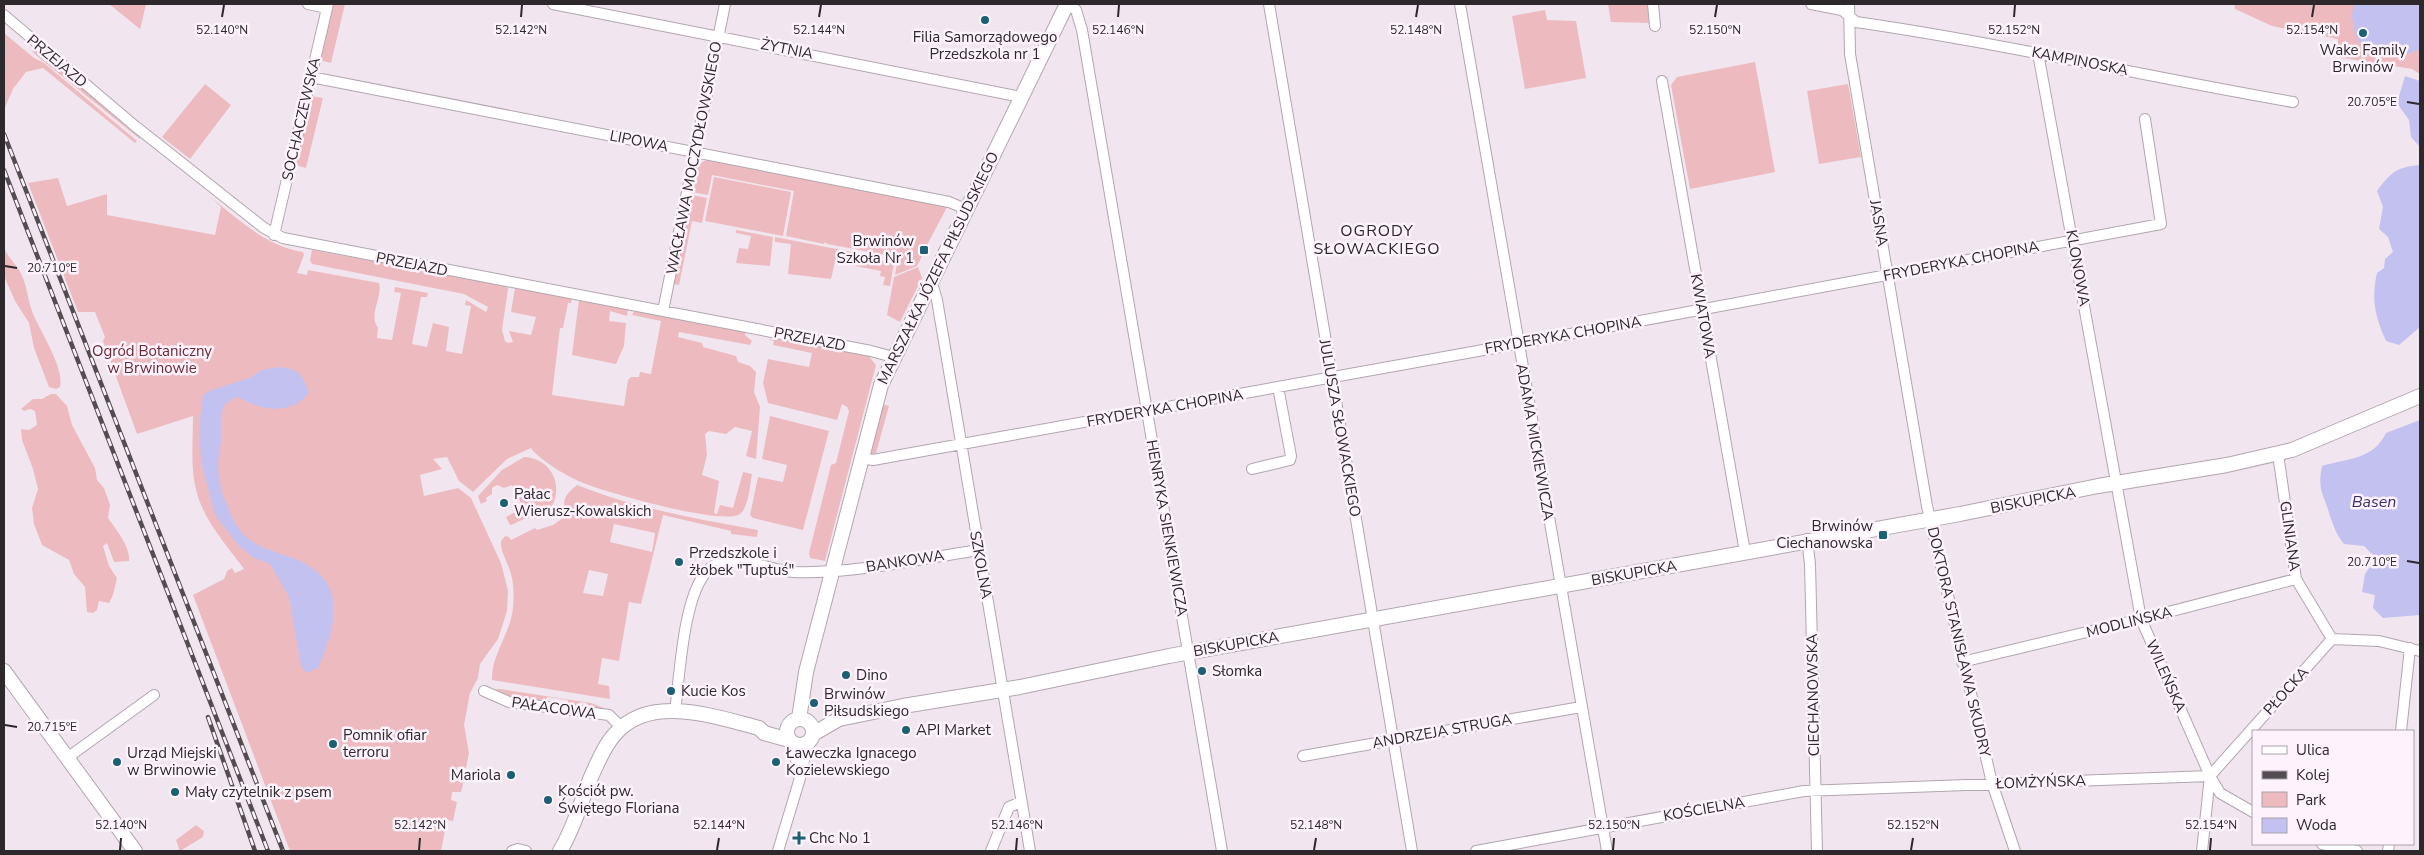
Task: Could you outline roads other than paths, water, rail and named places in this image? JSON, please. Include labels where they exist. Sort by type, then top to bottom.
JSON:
[{"type":"main road","name":"MARSZAŁKA JÓZEFA PIŁSUDSKIEGO","points":[[800,741],[786,732],[798,722],[805,678],[876,401],[893,357],[1067,4]]},
{"type":"main road","name":"BISKUPICKA","points":[[621,727],[640,716],[652,712],[675,711],[759,728],[764,733],[800,741],[839,719],[903,706],[1002,690],[1188,653],[1930,519],[2116,483],[2175,475],[2278,454],[2329,435],[2420,396]]},
{"type":"main road","points":[[4,672],[135,851]]},
{"type":"main road","name":"BISKUPICKA","points":[[759,728],[766,725],[780,727],[798,722],[832,717],[839,719]]},
{"type":"main road","points":[[798,722],[811,726],[800,741]]},
{"type":"main road","points":[[560,851],[602,754],[621,727]]},
{"type":"street","points":[[308,4],[328,6]]},
{"type":"street","name":"ŻYTNIA","points":[[553,4],[1021,97]]},
{"type":"street","name":"WACŁAWA MOCZYDŁOWSKIEGO","points":[[663,311],[725,4]]},
{"type":"street","name":"HENRYKA SIENKIEWICZA","points":[[1067,4],[1076,10],[1082,30],[1222,851]]},
{"type":"street","name":"JULIUSZA SŁOWACKIEGO","points":[[1269,4],[1372,620],[1395,740],[1412,851]]},
{"type":"street","name":"ADAMA MICKIEWICZA","points":[[1460,4],[1607,851]]},
{"type":"street","points":[[1653,4],[1655,26]]},
{"type":"street","name":"KAMPINOSKA","points":[[1811,4],[1842,10],[1856,22],[2038,53],[2293,102]]},
{"type":"street","name":"JASNA","points":[[1849,4],[1850,54],[1930,519]]},
{"type":"street","name":"SOCHACZEWSKA","points":[[274,235],[328,6]]},
{"type":"street","name":"PRZEJAZD","points":[[4,15],[134,126],[274,235],[300,243],[663,311],[871,351],[893,357]]},
{"type":"street","name":"KLONOWA","points":[[2038,53],[2116,483]]},
{"type":"street","name":"LIPOWA","points":[[311,77],[949,202],[966,209]]},
{"type":"street","name":"KWIATOWA","points":[[1662,81],[1745,552]]},
{"type":"street","name":"FRYDERYKA CHOPINA","points":[[861,458],[873,460],[1146,411],[1518,344],[2161,224],[2145,119]]},
{"type":"street","name":"SZKOLNA","points":[[931,280],[937,300],[1030,851]]},
{"type":"street","points":[[1252,469],[1290,460],[1291,456],[1278,387]]},
{"type":"street","name":"GLINIANA","points":[[2278,454],[2296,579],[2332,639]]},
{"type":"street","name":"WILEŃSKA","points":[[2116,483],[2142,619],[2210,776]]},
{"type":"street","name":"DOKTORA STANISŁAWA SKUDRY","points":[[1930,519],[1992,784],[2015,851]]},
{"type":"street","name":"CIECHANOWSKA","points":[[1807,540],[1810,564],[1817,851]]},
{"type":"street","name":"BANKOWA","points":[[675,711],[690,607],[699,583],[711,568],[731,560],[789,572],[832,571],[979,550]]},
{"type":"street","name":"MODLIŃSKA","points":[[1962,662],[2142,619],[2296,579]]},
{"type":"street","points":[[2332,639],[2379,641],[2415,650],[2401,730]]},
{"type":"street","name":"PŁOCKA","points":[[2210,776],[2332,639]]},
{"type":"street","name":"PAŁACOWA","points":[[484,691],[509,702],[608,715],[621,727]]},
{"type":"street","points":[[67,758],[154,695]]},
{"type":"street","name":"ANDRZEJA STRUGA","points":[[1303,756],[1581,707]]},
{"type":"street","points":[[778,851],[798,776],[800,741]]},
{"type":"street","points":[[2210,776],[2220,793],[2252,811]]},
{"type":"street","points":[[2202,851],[2210,776]]},
{"type":"street","name":"ŁOMŻYŃSKA","points":[[1815,790],[2210,776]]},
{"type":"street","name":"KOŚCIELNA","points":[[1476,851],[1815,790]]},
{"type":"street","points":[[991,851],[1009,807],[1021,802]]},
{"type":"street","points":[[2327,845],[2357,851]]},
{"type":"street","points":[[512,851],[518,849],[526,851]]},
{"type":"water","points":[[2354,4],[2420,4],[2420,49],[2410,53],[2388,56],[2369,50],[2361,44],[2356,35],[2352,18]]},
{"type":"water","points":[[2405,76],[2420,81],[2420,147],[2411,137],[2409,120],[2397,103]]},
{"type":"water","points":[[2419,165],[2420,327],[2399,345],[2386,341],[2375,308],[2374,291],[2377,273],[2384,268],[2385,259],[2393,252],[2388,237],[2379,229],[2383,207],[2377,191],[2399,169]]},
{"type":"water","points":[[279,367],[291,369],[299,373],[309,392],[298,403],[285,408],[262,407],[236,397],[225,404],[221,420],[218,470],[224,498],[232,518],[243,534],[258,545],[298,560],[314,570],[325,581],[331,593],[334,607],[330,637],[318,668],[307,673],[301,666],[289,597],[270,564],[254,558],[239,546],[215,515],[201,462],[199,428],[203,395],[211,390],[250,378],[262,370]]},
{"type":"water","name":"Basen","points":[[2420,420],[2420,615],[2383,618],[2373,608],[2375,595],[2362,592],[2365,574],[2376,558],[2364,546],[2344,544],[2339,537],[2322,492],[2320,481],[2322,466],[2359,457],[2381,442],[2386,433]]},
{"type":"railway","points":[[4,134],[283,851]]},
{"type":"railway","points":[[4,170],[268,851]]},
{"type":"railway","points":[[208,717],[255,851]]},
{"type":"place","name":"Filia Samorządowego Przedszkola nr 1","points":[[985,20]]},
{"type":"place","name":"Wake Family Brwinów","points":[[2363,33]]},
{"type":"place","name":"Brwinów Szkoła Nr 1","points":[[924,250]]},
{"type":"place","name":"Pałac Wierusz-Kowalskich","points":[[504,503]]},
{"type":"place","name":"Brwinów Ciechanowska","points":[[1883,535]]},
{"type":"place","name":"Przedszkole i żłobek \"Tuptuś\"","points":[[679,562]]},
{"type":"place","name":"Słomka","points":[[1202,671]]},
{"type":"place","name":"Dino","points":[[846,675]]},
{"type":"place","name":"Kucie Kos","points":[[671,691]]},
{"type":"place","name":"Brwinów Piłsudskiego","points":[[814,703]]},
{"type":"place","name":"API Market","points":[[906,730]]},
{"type":"place","name":"Pomnik ofiar terroru","points":[[333,744]]},
{"type":"place","name":"Urząd Miejski w Brwinowie","points":[[117,762]]},
{"type":"place","name":"Ławeczka Ignacego Kozielewskiego","points":[[776,762]]},
{"type":"place","name":"Mariola","points":[[511,775]]},
{"type":"place","name":"Mały czytelnik z psem","points":[[175,792]]},
{"type":"place","name":"Kościół pw. Świętego Floriana","points":[[548,800]]},
{"type":"place","name":"Chc No 1","points":[[799,838]]},
{"type":"district","name":"OGRODY SŁOWACKIEGO","points":[[1377,239]]},
{"type":"park label","name":"Ogród Botaniczny w Brwinowie","points":[[152,360]]}]
